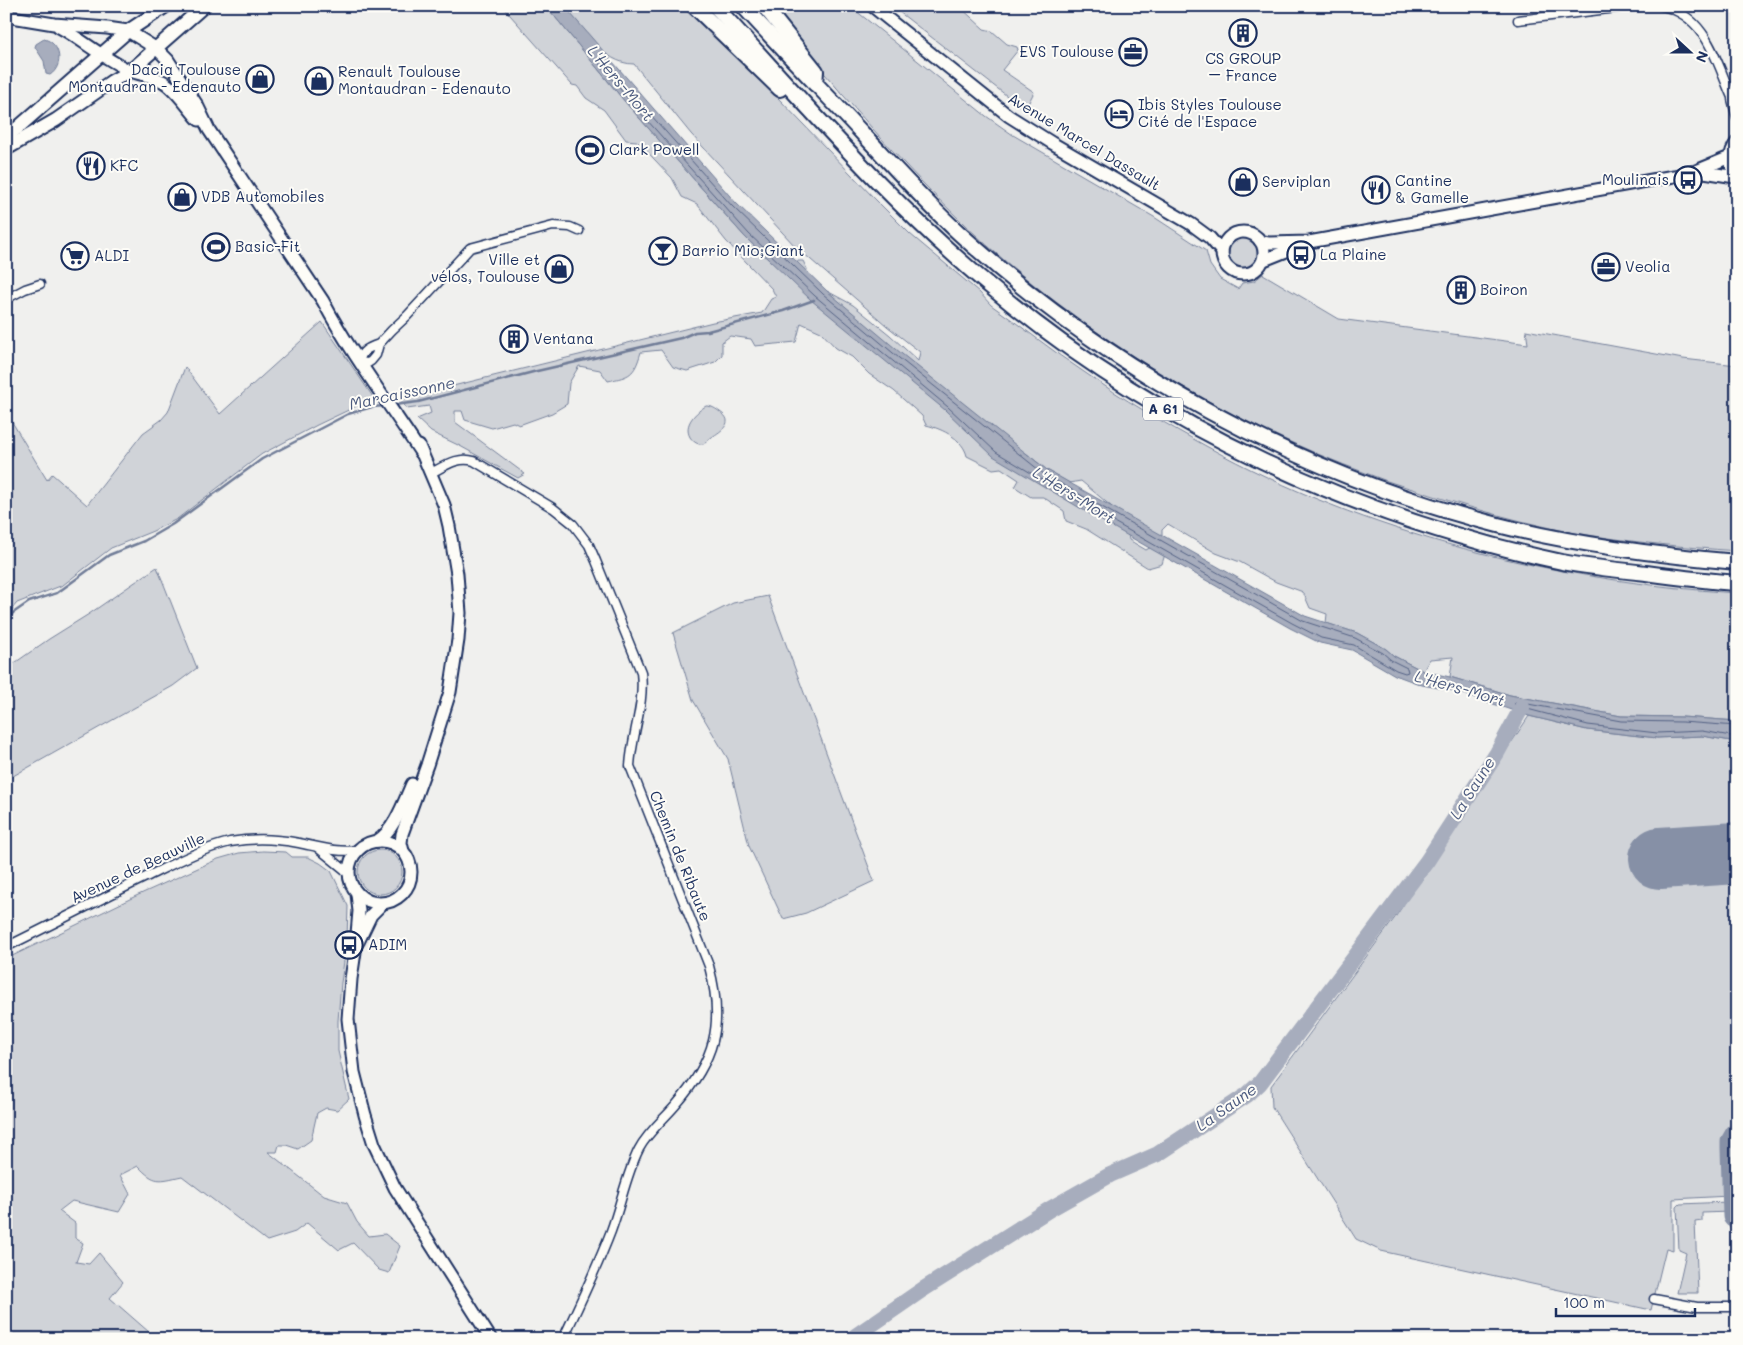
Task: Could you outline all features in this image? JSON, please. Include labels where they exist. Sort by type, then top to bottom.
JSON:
[{"type":"highway","points":[[694,6],[762,72],[842,144]]},
{"type":"highway","name":"A 61","points":[[715,6],[842,144],[932,235],[996,292],[1119,382],[1205,433],[1241,452],[1339,496],[1474,540],[1564,562],[1625,571],[1737,583]]},
{"type":"highway","name":"A 61","points":[[743,6],[911,186],[958,232],[1060,317],[1110,352],[1220,418],[1291,453],[1372,486],[1499,526],[1604,547],[1675,557],[1737,562]]},
{"type":"highway","points":[[764,6],[816,71],[815,84]]},
{"type":"main road","points":[[6,138],[128,31],[166,6]]},
{"type":"main road","points":[[6,149],[56,120],[112,81],[130,71],[204,6]]},
{"type":"main road","name":"Avenue Marcel Dassault","points":[[872,6],[1009,116],[1191,224],[1210,238],[1222,252],[1225,265],[1236,274],[1250,274],[1256,271],[1264,260],[1310,242]]},
{"type":"main road","points":[[6,16],[54,24],[128,31],[157,48],[197,105],[209,130]]},
{"type":"main road","points":[[54,24],[72,34],[101,55],[130,71],[149,75],[168,84],[209,130],[323,301],[335,323],[363,359],[402,418],[431,473],[444,505],[457,574],[460,613],[452,680],[427,765],[402,834],[404,851],[411,867],[409,884],[399,898],[382,904],[371,915],[356,945]]},
{"type":"main road","points":[[1730,158],[1733,147],[1737,142]]},
{"type":"main road","name":"Avenue Marcel Dassault","points":[[1191,224],[1229,237],[1236,233],[1244,232],[1251,233],[1260,241],[1269,243],[1310,242],[1696,171],[1730,158],[1731,168],[1736,177]]},
{"type":"main road","name":"Avenue Marcel Dassault","points":[[1696,171],[1736,177]]},
{"type":"main road","points":[[1222,252],[1223,246],[1229,237]]},
{"type":"main road","points":[[1260,241],[1264,248],[1264,260]]},
{"type":"main road","points":[[433,742],[390,830],[377,841],[364,845],[350,862],[350,882],[357,894],[359,906],[348,1019],[354,1072],[364,1115],[374,1144],[395,1188],[491,1339]]},
{"type":"main road","points":[[377,841],[394,844],[404,851]]},
{"type":"main road","points":[[357,894],[369,902],[382,904]]},
{"type":"street","points":[[1518,20],[1633,6]]},
{"type":"street","points":[[1662,6],[1684,16],[1695,24],[1707,38],[1731,95],[1737,118]]},
{"type":"street","points":[[1731,95],[1737,103]]},
{"type":"street","points":[[363,359],[376,354],[380,344],[392,330],[470,248],[553,226],[570,227],[579,230]]},
{"type":"street","points":[[6,299],[40,284]]},
{"type":"street","points":[[363,359],[365,349],[380,344]]},
{"type":"street","name":"Chemin de Ribaute","points":[[431,473],[460,459],[474,461],[553,508],[573,524],[589,545],[641,672],[642,703],[631,751],[630,766],[709,966],[715,990],[717,1025],[709,1055],[687,1091],[640,1147],[600,1260],[564,1339]]},
{"type":"street","name":"Avenue de Beauville","points":[[6,947],[204,850],[230,842],[255,839],[285,841],[341,851],[358,850]]},
{"type":"street","name":"Avenue de Beauville","points":[[318,848],[345,870],[349,876]]},
{"type":"street","points":[[1654,1298],[1697,1307],[1737,1307]]},
{"type":"shaded area","points":[[502,6],[546,6],[626,103],[745,237],[770,261],[803,261],[807,269],[804,289],[827,291],[853,305],[918,361],[920,352],[887,326],[795,246],[691,134],[634,64],[613,58],[603,51],[586,34],[564,6],[686,6],[755,74],[910,234],[979,292],[991,305],[1099,382],[1206,446],[1268,477],[1331,505],[1463,548],[1531,565],[1599,577],[1668,587],[1737,593],[1737,721],[1682,717],[1621,716],[1510,695],[1450,677],[1453,657],[1430,659],[1423,671],[1357,633],[1326,623],[1327,614],[1310,608],[1303,592],[1276,582],[1240,562],[1216,553],[1168,524],[1162,530],[1162,543],[1128,534],[1129,540],[1146,550],[1153,546],[1165,554],[1162,564],[1148,568],[1086,529],[1066,521],[1064,511],[1043,497],[1031,497],[1015,487],[1019,480],[1001,468],[993,469],[967,456],[957,440],[939,429],[926,425],[922,416],[894,391],[869,374],[852,357],[836,348],[821,332],[801,323],[796,342],[755,346],[751,339],[730,336],[722,342],[722,355],[715,362],[687,371],[673,367],[661,350],[641,352],[636,366],[630,374],[608,381],[600,370],[579,366],[569,383],[567,404],[552,413],[519,425],[513,422],[492,428],[465,420],[462,411],[455,411],[455,422],[525,474],[518,478],[431,432],[417,419],[431,413],[429,406],[407,409],[400,399],[713,322],[762,313],[771,299],[776,297],[772,289],[726,241],[697,204],[682,197],[672,178],[637,141],[626,140],[604,110],[586,98],[577,86],[572,85]],"holes":[[[979,439],[1026,453],[1047,470],[1069,483],[1081,481],[1112,507]]]},
{"type":"shaded area","points":[[768,6],[850,6],[986,116],[1013,135],[1154,217],[1206,251],[1210,265],[1220,279],[1238,289],[1242,283],[1254,281],[1263,274],[1339,319],[1528,344],[1526,330],[1683,359],[1737,365],[1737,551],[1656,544],[1576,533],[1449,501],[1386,481],[1316,453],[1262,429],[1208,401],[1105,337],[1056,302],[965,225],[888,146]]},
{"type":"shaded area","points":[[896,6],[959,6],[984,29],[992,31],[1007,44],[1017,47],[1018,50],[1002,70],[1034,92],[1025,110],[894,8]]},
{"type":"shaded area","points":[[1243,237],[1250,238],[1255,242],[1259,247],[1259,261],[1255,266],[1250,270],[1243,271],[1236,270],[1231,266],[1227,261],[1226,254],[1227,247],[1231,242],[1236,238]]},
{"type":"shaded area","points":[[322,322],[373,397],[373,401],[359,405],[317,425],[262,454],[177,519],[111,548],[63,585],[17,603],[6,616],[6,412],[47,480],[52,474],[87,505],[143,433],[161,420],[168,412],[185,367],[220,414]]},
{"type":"shaded area","points":[[706,406],[714,408],[725,416],[727,423],[719,432],[704,443],[698,444],[691,438],[688,432],[689,423]]},
{"type":"shaded area","points":[[157,567],[197,668],[173,686],[6,780],[6,669]]},
{"type":"shaded area","points":[[768,596],[874,881],[806,913],[783,919],[749,846],[728,759],[693,700],[673,633],[733,603]]},
{"type":"shaded area","points":[[1529,716],[1587,730],[1657,738],[1702,736],[1737,742],[1737,1127],[1728,1142],[1726,1160],[1729,1196],[1673,1199],[1673,1250],[1666,1248],[1651,1310],[1381,1251],[1356,1239],[1272,1107],[1271,1086],[1394,919]]},
{"type":"shaded area","points":[[376,850],[384,850],[396,856],[402,872],[396,888],[384,894],[376,894],[364,888],[358,876],[358,868],[364,856]]},
{"type":"shaded area","points":[[286,852],[292,857],[308,857],[320,863],[331,871],[348,906],[347,940],[338,1021],[338,1051],[349,1099],[337,1110],[326,1108],[317,1113],[311,1140],[298,1149],[279,1145],[277,1152],[268,1152],[324,1196],[347,1203],[357,1222],[369,1236],[385,1234],[400,1246],[389,1273],[379,1270],[353,1243],[339,1250],[307,1223],[295,1232],[267,1241],[182,1176],[158,1180],[149,1176],[138,1166],[120,1175],[130,1194],[119,1212],[72,1201],[59,1211],[75,1223],[75,1238],[83,1243],[76,1262],[89,1264],[99,1253],[123,1282],[110,1298],[157,1339],[6,1339],[6,959],[136,896],[218,859],[239,853]]},
{"type":"shaded area","points":[[1728,1202],[1730,1212],[1702,1213],[1702,1221],[1695,1222],[1698,1293],[1677,1293],[1686,1253],[1679,1250],[1677,1207],[1680,1204]]},
{"type":"water","name":"L'Hers-Mort","points":[[546,6],[564,6],[736,203],[827,291],[902,354],[1047,470],[1305,616],[1357,633],[1423,671],[1510,695],[1621,716],[1682,717],[1737,721],[1737,742],[1702,736],[1657,738],[1587,730],[1529,716],[1455,691],[1422,685],[1395,675],[1352,650],[1320,643],[1290,628],[1095,517],[993,456],[945,410],[811,300],[745,237],[626,103]]},
{"type":"water","points":[[44,39],[54,45],[59,55],[57,66],[50,75],[46,74],[44,61],[35,47],[36,44]]},
{"type":"waterway","name":"Marcaissonne","points":[[394,405],[418,402],[537,371],[681,338],[695,332],[708,331],[783,311],[814,300]]},
{"type":"waterway","name":"Marcaissonne","points":[[6,621],[13,613],[29,602],[57,593],[109,555],[144,541],[173,524],[262,459],[348,414],[372,407],[386,406]]},
{"type":"waterway","name":"La Saune","points":[[851,1339],[922,1290],[1050,1209],[1110,1175],[1158,1154],[1247,1095],[1260,1083],[1427,861],[1497,753],[1522,707]]},
{"type":"taxiway","points":[[1735,1216],[1733,1142],[1737,1135]]},
{"type":"runway","points":[[1660,858],[1737,853]]},
{"type":"place","name":"CS GROUP – France","points":[[1243,33]]},
{"type":"place","name":"EVS Toulouse","points":[[1133,52]]},
{"type":"place","name":"Dacia Toulouse Montaudran - Edenauto","points":[[260,79]]},
{"type":"place","name":"Renault Toulouse Montaudran - Edenauto","points":[[319,81]]},
{"type":"place","name":"Ibis Styles Toulouse Cité de l'Espace","points":[[1119,114]]},
{"type":"place","name":"Clark Powell","points":[[590,150]]},
{"type":"place","name":"KFC","points":[[91,166]]},
{"type":"place","name":"Moulinais","points":[[1688,180]]},
{"type":"place","name":"Serviplan","points":[[1243,182]]},
{"type":"place","name":"Cantine & Gamelle","points":[[1376,190]]},
{"type":"place","name":"VDB Automobiles","points":[[182,197]]},
{"type":"place","name":"Basic-Fit","points":[[216,247]]},
{"type":"place","name":"Barrio Mio;Giant","points":[[663,251]]},
{"type":"place","name":"La Plaine","points":[[1301,255]]},
{"type":"place","name":"ALDI","points":[[75,256]]},
{"type":"place","name":"Veolia","points":[[1606,267]]},
{"type":"place","name":"Ville et vélos, Toulouse","points":[[559,269]]},
{"type":"place","name":"Boiron","points":[[1461,290]]},
{"type":"place","name":"Ventana","points":[[514,339]]},
{"type":"place","name":"ADIM","points":[[349,945]]}]
